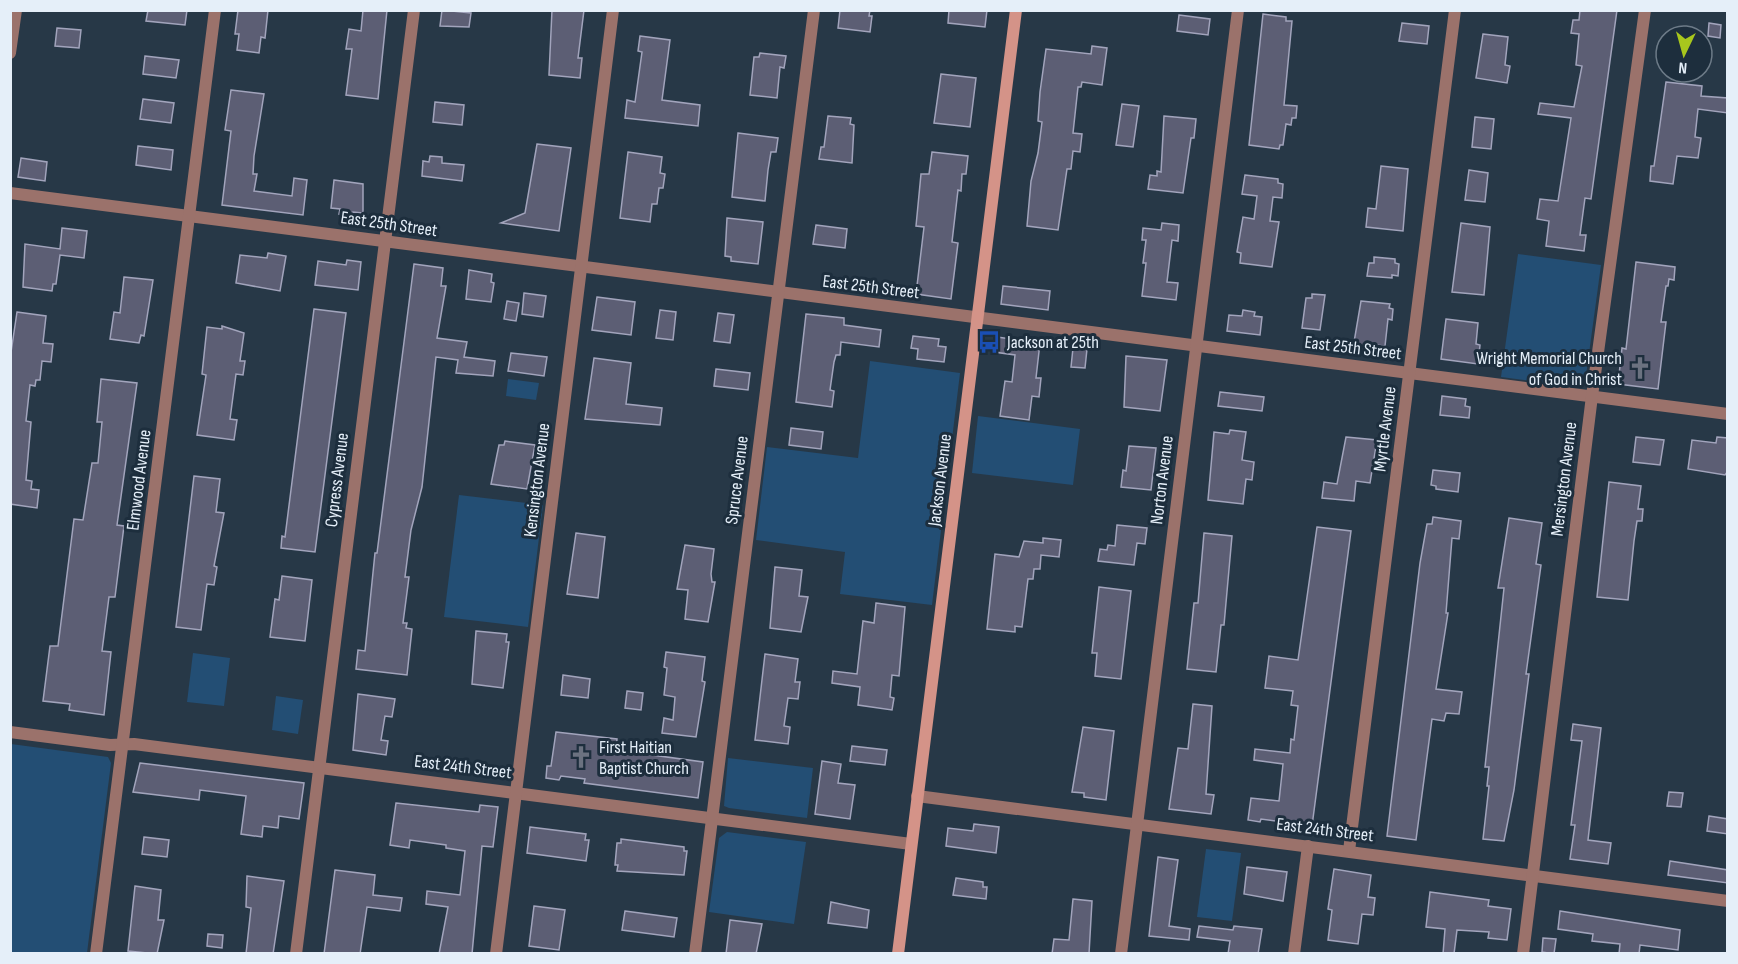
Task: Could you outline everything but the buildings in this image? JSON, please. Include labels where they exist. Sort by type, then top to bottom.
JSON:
[{"type":"street","points":[[10,53],[16,10]]},
{"type":"street","name":"Elmwood Avenue","points":[[96,954],[191,216],[215,10]]},
{"type":"street","name":"Cypress Avenue","points":[[296,954],[414,10]]},
{"type":"street","name":"Kensington Avenue","points":[[496,954],[613,10]]},
{"type":"street","name":"Spruce Avenue","points":[[695,954],[814,10]]},
{"type":"street","name":"Jackson Avenue","points":[[898,954],[1016,10]]},
{"type":"street","name":"Norton Avenue","points":[[1120,954],[1238,10]]},
{"type":"street","name":"Myrtle Avenue","points":[[1349,851],[1411,374],[1455,10]]},
{"type":"street","name":"Mersington Avenue","points":[[1523,954],[1592,396],[1645,10]]},
{"type":"street","name":"East 25th Street","points":[[10,193],[1728,414]]},
{"type":"street","name":"East 24th Street","points":[[10,732],[320,766],[911,844]]},
{"type":"street","name":"East 24th Street","points":[[917,795],[1728,901]]},
{"type":"street","points":[[1294,954],[1308,846]]},
{"type":"shaded area","points":[[1518,254],[1601,265],[1585,383],[1581,387],[1501,377]]},
{"type":"shaded area","points":[[870,361],[960,373],[932,605],[840,594],[845,552],[756,540],[767,447],[858,458]]},
{"type":"shaded area","points":[[508,379],[539,383],[536,400],[506,396]]},
{"type":"shaded area","points":[[978,416],[1080,429],[1073,485],[972,473]]},
{"type":"shaded area","points":[[459,495],[543,505],[528,627],[444,617]]},
{"type":"shaded area","points":[[193,653],[230,658],[224,706],[187,702]]},
{"type":"shaded area","points":[[276,696],[303,700],[298,734],[272,730]]},
{"type":"shaded area","points":[[11,744],[108,757],[111,763],[87,953],[11,953]]},
{"type":"shaded area","points":[[728,758],[813,768],[807,818],[724,806]]},
{"type":"shaded area","points":[[727,832],[806,842],[794,924],[709,912],[719,838]]},
{"type":"shaded area","points":[[1206,849],[1241,853],[1232,921],[1197,917]]},
{"type":"place","name":"Jackson at 25th","points":[[989,342]]},
{"type":"place","name":"Wright Memorial Church of God in Christ","points":[[1640,368]]},
{"type":"place","name":"First Haitian Baptist Church","points":[[581,757]]}]
